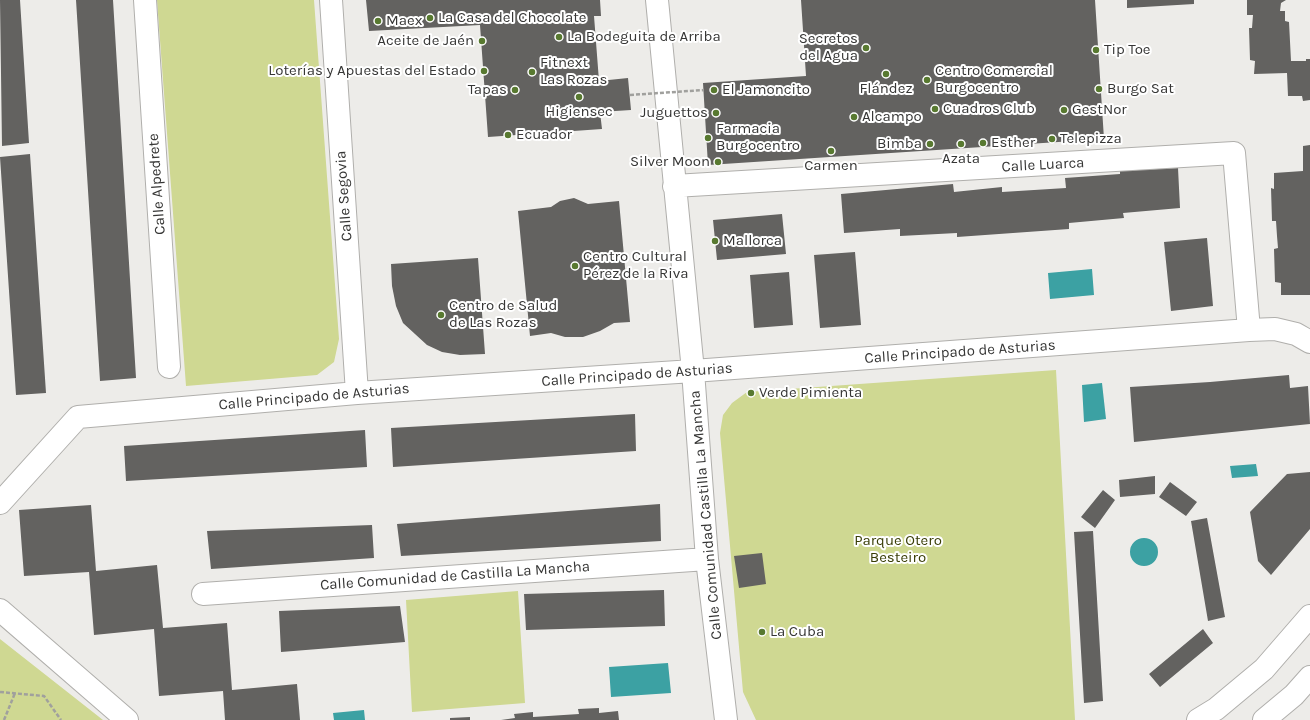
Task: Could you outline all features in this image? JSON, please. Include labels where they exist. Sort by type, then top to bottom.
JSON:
[{"type":"street","name":"Calle Alpedrete","points":[[145,0],[169,367]]},
{"type":"street","name":"Calle Segovia","points":[[331,0],[357,393]]},
{"type":"street","name":"Calle Comunidad Castilla La Mancha","points":[[657,0],[693,371],[707,559],[726,720]]},
{"type":"street","name":"Calle Luarca","points":[[674,186],[1234,153],[1249,330]]},
{"type":"street","name":"Calle Principado de Asturias","points":[[0,503],[78,417],[357,393],[693,371],[1249,330],[1275,329],[1296,334],[1310,342]]},
{"type":"street","name":"Calle Comunidad de Castilla La Mancha","points":[[203,594],[707,559]]},
{"type":"street","points":[[0,610],[127,720]]},
{"type":"street","points":[[1198,720],[1216,710],[1264,669],[1310,616]]},
{"type":"street","points":[[1264,720],[1294,695],[1310,677]]},
{"type":"path","points":[[630,95],[704,90]]},
{"type":"path","points":[[0,692],[44,696],[61,720]]},
{"type":"path","points":[[4,720],[15,693]]},
{"type":"green space","points":[[157,0],[314,0],[339,339],[334,362],[317,375],[186,386]]},
{"type":"green space","name":"Parque Otero Besteiro","points":[[1056,370],[1075,720],[756,720],[743,692],[720,433],[723,415],[732,403],[747,392]]},
{"type":"green space","points":[[518,591],[525,703],[412,712],[406,600]]},
{"type":"green space","points":[[0,639],[103,720],[0,720]]},
{"type":"water","points":[[1092,269],[1094,295],[1050,299],[1048,273]]},
{"type":"water","points":[[1102,383],[1106,419],[1084,422],[1082,385]]},
{"type":"water","points":[[1256,464],[1258,476],[1232,478],[1230,466]]},
{"type":"water","points":[[1144,538],[1154,542],[1158,552],[1154,562],[1144,566],[1134,562],[1130,552],[1134,542]]},
{"type":"water","points":[[668,663],[671,693],[611,697],[609,667]]},
{"type":"water","points":[[364,710],[365,720],[334,720],[333,713]]},
{"type":"building","points":[[0,0],[20,0],[29,143],[2,146]]},
{"type":"building","points":[[76,0],[113,0],[136,378],[100,381]]},
{"type":"building","points":[[366,0],[600,0],[601,16],[594,16],[599,81],[628,78],[631,110],[600,112],[602,129],[488,137],[480,25],[369,31]]},
{"type":"building","name":"Centro Comercial Burgocentro","points":[[801,0],[1095,0],[1104,139],[708,165],[703,83],[806,76]]},
{"type":"building","points":[[1127,0],[1194,0],[1194,4],[1127,8]]},
{"type":"building","points":[[1247,0],[1286,0],[1281,3],[1280,11],[1285,11],[1285,21],[1289,22],[1291,61],[1306,61],[1306,59],[1310,59],[1310,100],[1303,101],[1302,96],[1288,96],[1287,73],[1254,74],[1255,61],[1250,60],[1249,28],[1252,28],[1253,15],[1247,15]]},
{"type":"building","points":[[1310,145],[1310,295],[1281,295],[1281,283],[1275,282],[1274,249],[1278,248],[1276,221],[1272,221],[1271,188],[1274,189],[1274,173],[1303,171],[1303,146]]},
{"type":"building","points":[[30,154],[46,393],[16,395],[0,157]]},
{"type":"building","points":[[1178,168],[1180,208],[1123,213],[1124,218],[1069,223],[1069,229],[957,237],[957,233],[900,236],[900,229],[844,233],[841,194],[953,184],[954,192],[1002,187],[1002,192],[1066,188],[1065,178],[1120,174],[1120,171]]},
{"type":"building","name":"Centro Cultural Pérez de la Riva","points":[[574,198],[588,204],[619,201],[630,322],[614,323],[600,331],[583,337],[565,337],[551,333],[530,336],[518,211],[551,207],[560,201]]},
{"type":"building","points":[[782,214],[786,254],[717,260],[713,220]]},
{"type":"building","points":[[1207,238],[1213,306],[1171,311],[1164,242]]},
{"type":"building","points":[[855,252],[861,325],[820,328],[814,255]]},
{"type":"building","name":"Centro de Salud de Las Rozas","points":[[478,258],[485,354],[460,355],[442,352],[427,345],[403,323],[396,306],[392,286],[391,264]]},
{"type":"building","points":[[789,272],[793,325],[754,328],[750,275]]},
{"type":"building","points":[[1289,375],[1290,388],[1308,386],[1310,424],[1134,442],[1130,387]]},
{"type":"building","points":[[635,414],[636,451],[393,467],[391,428]]},
{"type":"building","points":[[365,430],[367,467],[126,481],[124,446]]},
{"type":"building","points":[[1310,472],[1310,529],[1271,575],[1258,561],[1250,512],[1287,474]]},
{"type":"building","points":[[1155,476],[1155,494],[1120,497],[1119,480]]},
{"type":"building","points":[[1170,482],[1197,502],[1186,516],[1159,497]]},
{"type":"building","points":[[1103,490],[1115,500],[1095,528],[1081,517]]},
{"type":"building","points":[[660,504],[661,541],[401,556],[397,524]]},
{"type":"building","points":[[91,505],[96,571],[157,565],[163,628],[227,623],[232,690],[297,684],[300,720],[225,720],[223,691],[159,696],[154,629],[94,635],[89,572],[24,576],[19,510]]},
{"type":"building","points":[[1207,518],[1225,617],[1208,621],[1191,521]]},
{"type":"building","points":[[372,525],[374,558],[211,569],[207,531]]},
{"type":"building","points":[[1093,531],[1103,701],[1084,703],[1074,532]]},
{"type":"building","points":[[762,553],[766,584],[739,588],[734,556]]},
{"type":"building","points":[[664,590],[665,626],[526,630],[524,594]]},
{"type":"building","points":[[400,606],[405,642],[281,652],[279,611]]},
{"type":"building","points":[[1203,629],[1213,643],[1160,687],[1149,674]]},
{"type":"building","points":[[599,708],[599,713],[618,711],[619,720],[501,720],[515,718],[514,714],[533,712],[533,717],[579,714],[578,709]]},
{"type":"building","points":[[470,717],[470,720],[450,720],[450,718]]},
{"type":"place","name":"La Casa del Chocolate","points":[[430,18]]},
{"type":"place","name":"Maex","points":[[378,21]]},
{"type":"place","name":"La Bodeguita de Arriba","points":[[559,37]]},
{"type":"place","name":"Aceite de Jaén","points":[[482,41]]},
{"type":"place","name":"Secretos del Agua","points":[[866,48]]},
{"type":"place","name":"Tip Toe","points":[[1096,50]]},
{"type":"place","name":"Loterías y Apuestas del Estado","points":[[484,71]]},
{"type":"place","name":"Fitnext Las Rozas","points":[[532,72]]},
{"type":"place","name":"Flández","points":[[886,74]]},
{"type":"place","name":"Centro Comercial Burgocentro","points":[[927,80]]},
{"type":"place","name":"Burgo Sat","points":[[1099,89]]},
{"type":"place","name":"Tapas","points":[[515,90]]},
{"type":"place","name":"El Jamoncito","points":[[714,90]]},
{"type":"place","name":"Higiensec","points":[[579,97]]},
{"type":"place","name":"Cuadros Club","points":[[935,109]]},
{"type":"place","name":"GestNor","points":[[1064,110]]},
{"type":"place","name":"Juguettos","points":[[716,113]]},
{"type":"place","name":"Alcampo","points":[[854,117]]},
{"type":"place","name":"Ecuador","points":[[508,135]]},
{"type":"place","name":"Farmacia Burgocentro","points":[[708,138]]},
{"type":"place","name":"Telepizza","points":[[1052,139]]},
{"type":"place","name":"Esther","points":[[983,143]]},
{"type":"place","name":"Bimba","points":[[930,144]]},
{"type":"place","name":"Azata","points":[[961,144]]},
{"type":"place","name":"Carmen","points":[[831,151]]},
{"type":"place","name":"Silver Moon","points":[[718,162]]},
{"type":"place","name":"Mallorca","points":[[715,241]]},
{"type":"place","name":"Centro Cultural Pérez de la Riva","points":[[575,266]]},
{"type":"place","name":"Centro de Salud de Las Rozas","points":[[441,315]]},
{"type":"place","name":"Verde Pimienta","points":[[751,393]]},
{"type":"place","name":"La Cuba","points":[[762,632]]}]
